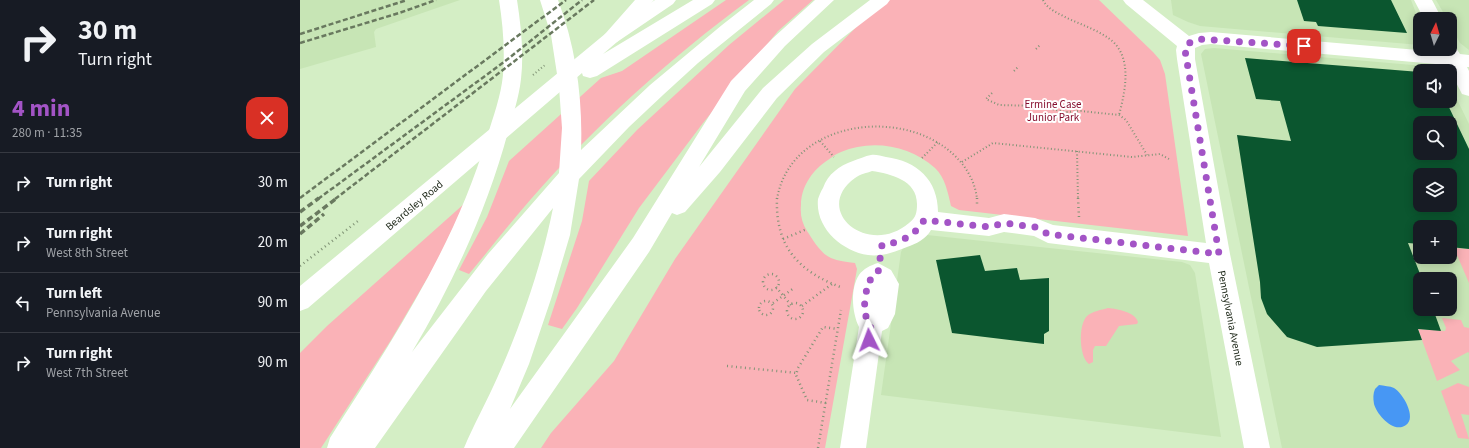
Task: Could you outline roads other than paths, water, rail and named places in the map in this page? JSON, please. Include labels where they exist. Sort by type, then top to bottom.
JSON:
[{"type":"main road","points":[[340,448],[399,352],[441,278],[470,216],[495,150],[512,76],[513,28],[508,0]]},
{"type":"main road","points":[[477,448],[511,378],[539,302],[564,209],[570,165],[572,128],[570,91],[559,30],[549,0]]},
{"type":"main road","points":[[611,38],[645,0]]},
{"type":"main road","name":"Beardsley Road","points":[[300,300],[611,38],[667,0]]},
{"type":"main road","name":"Beardsley Road","points":[[527,109],[706,0]]},
{"type":"main road","points":[[359,448],[459,309],[497,260],[558,189],[640,104],[734,23],[765,0]]},
{"type":"main road","points":[[498,448],[641,245],[738,86],[779,42],[825,0]]},
{"type":"main road","points":[[641,245],[713,166],[770,93],[818,48],[882,0]]},
{"type":"main road","points":[[1132,0],[1187,44],[1199,39],[1211,38],[1413,53]]},
{"type":"main road","points":[[1423,0],[1429,12]]},
{"type":"main road","name":"Pennsylvania Avenue","points":[[1187,44],[1185,50],[1186,59],[1219,254],[1257,448]]},
{"type":"main road","points":[[1457,56],[1469,89]]},
{"type":"main road","points":[[879,163],[899,167],[911,173],[920,181],[926,191],[928,208],[924,220],[918,229],[908,237],[882,245],[867,244],[853,240],[842,233],[831,218],[828,206],[829,195],[834,184],[848,172],[860,166],[879,163]]},
{"type":"main road","points":[[924,220],[989,227],[996,233],[1003,236],[1035,239],[1048,234],[1219,254]]},
{"type":"main road","points":[[853,448],[871,325],[879,320],[883,314],[887,284],[883,277],[878,273],[882,245]]},
{"type":"water","points":[[1379,385],[1394,388],[1405,400],[1410,417],[1409,422],[1406,425],[1396,427],[1382,418],[1374,404],[1373,396],[1375,389]]},
{"type":"railway","points":[[300,34],[407,0]]},
{"type":"railway","points":[[300,43],[399,13],[436,0]]},
{"type":"railway","points":[[300,198],[566,0]]},
{"type":"railway","points":[[318,199],[504,62],[582,0]]},
{"type":"railway","points":[[335,199],[594,0]]},
{"type":"railway","points":[[300,212],[319,198]]},
{"type":"railway","points":[[300,226],[337,198]]},
{"type":"railway","points":[[300,234],[324,214]]},
{"type":"park label","name":"Ermine Case Junior Park","points":[[1053,110]]}]
